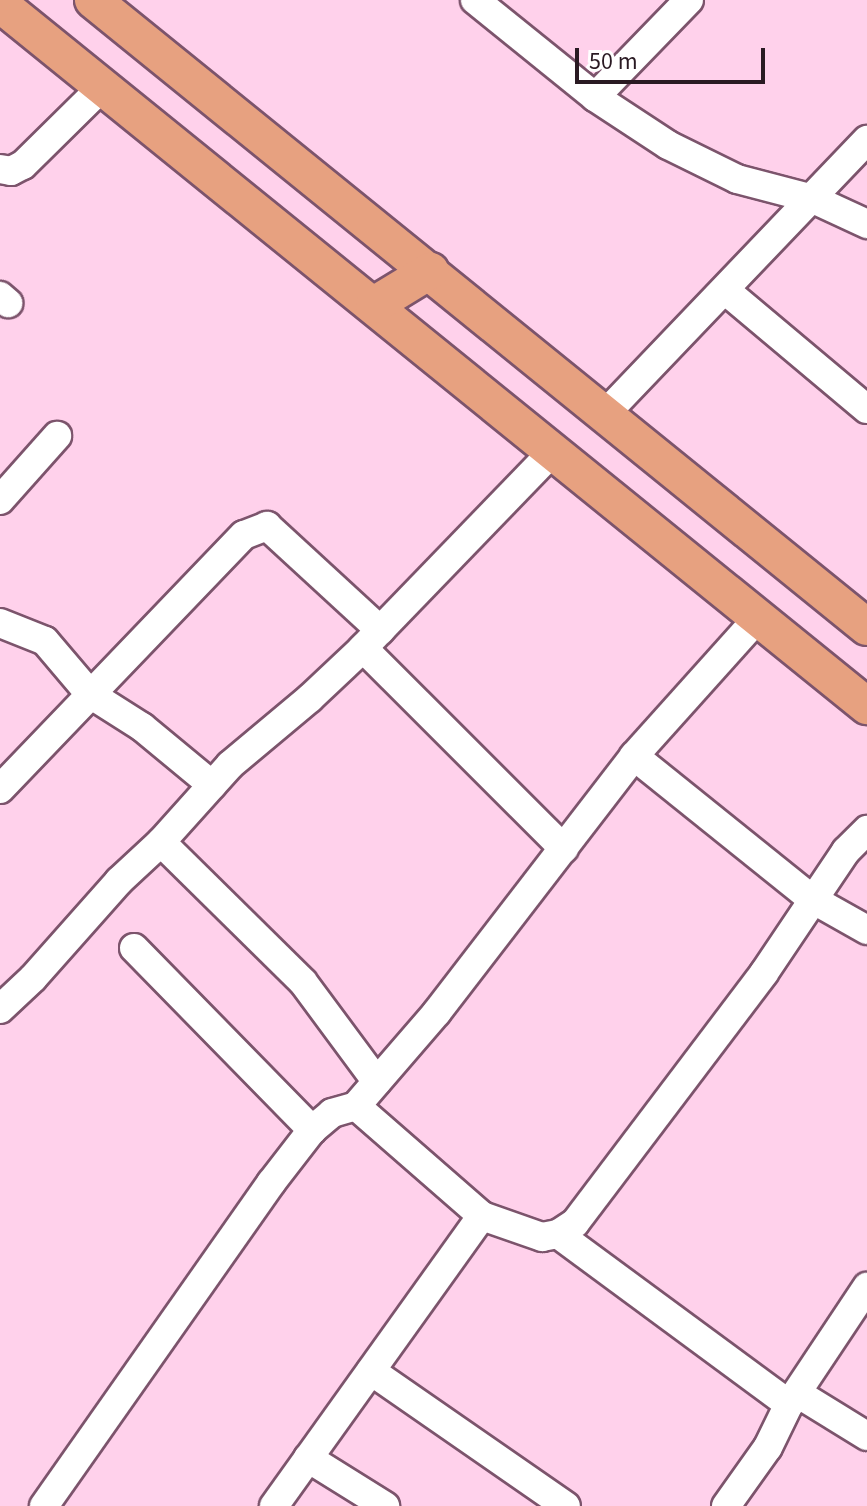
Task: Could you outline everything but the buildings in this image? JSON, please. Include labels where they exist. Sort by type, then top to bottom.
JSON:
[{"type":"main road","points":[[93,0],[867,627]]},
{"type":"main road","points":[[0,4],[867,706]]},
{"type":"main road","points":[[374,305],[430,271]]},
{"type":"street","points":[[595,97],[689,0]]},
{"type":"street","points":[[492,5],[595,97],[668,145],[737,179],[813,199],[867,224]]},
{"type":"street","points":[[0,169],[11,171],[23,165],[101,88]]},
{"type":"street","points":[[606,413],[867,140]]},
{"type":"street","points":[[725,290],[867,409]]},
{"type":"street","points":[[0,500],[57,436]]},
{"type":"street","points":[[0,1009],[33,978],[119,881],[161,842],[230,765],[372,639],[552,452]]},
{"type":"street","points":[[0,789],[244,535],[267,526],[564,849]]},
{"type":"street","points":[[44,1506],[312,1130],[332,1113],[356,1106],[377,1082],[437,1012],[634,756],[758,618]]},
{"type":"street","points":[[0,623],[45,641],[90,694],[142,727],[212,785]]},
{"type":"street","points":[[634,756],[812,899],[867,930]]},
{"type":"street","points":[[356,1106],[482,1216],[542,1237],[558,1234],[575,1223],[764,973],[846,851],[867,830]]},
{"type":"street","points":[[161,842],[303,982],[377,1082]]},
{"type":"street","points":[[134,948],[312,1130]]},
{"type":"street","points":[[274,1506],[482,1216]]},
{"type":"street","points":[[558,1234],[793,1399],[867,1436]]},
{"type":"street","points":[[726,1506],[768,1447],[793,1399],[867,1287]]},
{"type":"street","points":[[371,1371],[566,1506]]},
{"type":"street","points":[[308,1458],[385,1506]]}]
